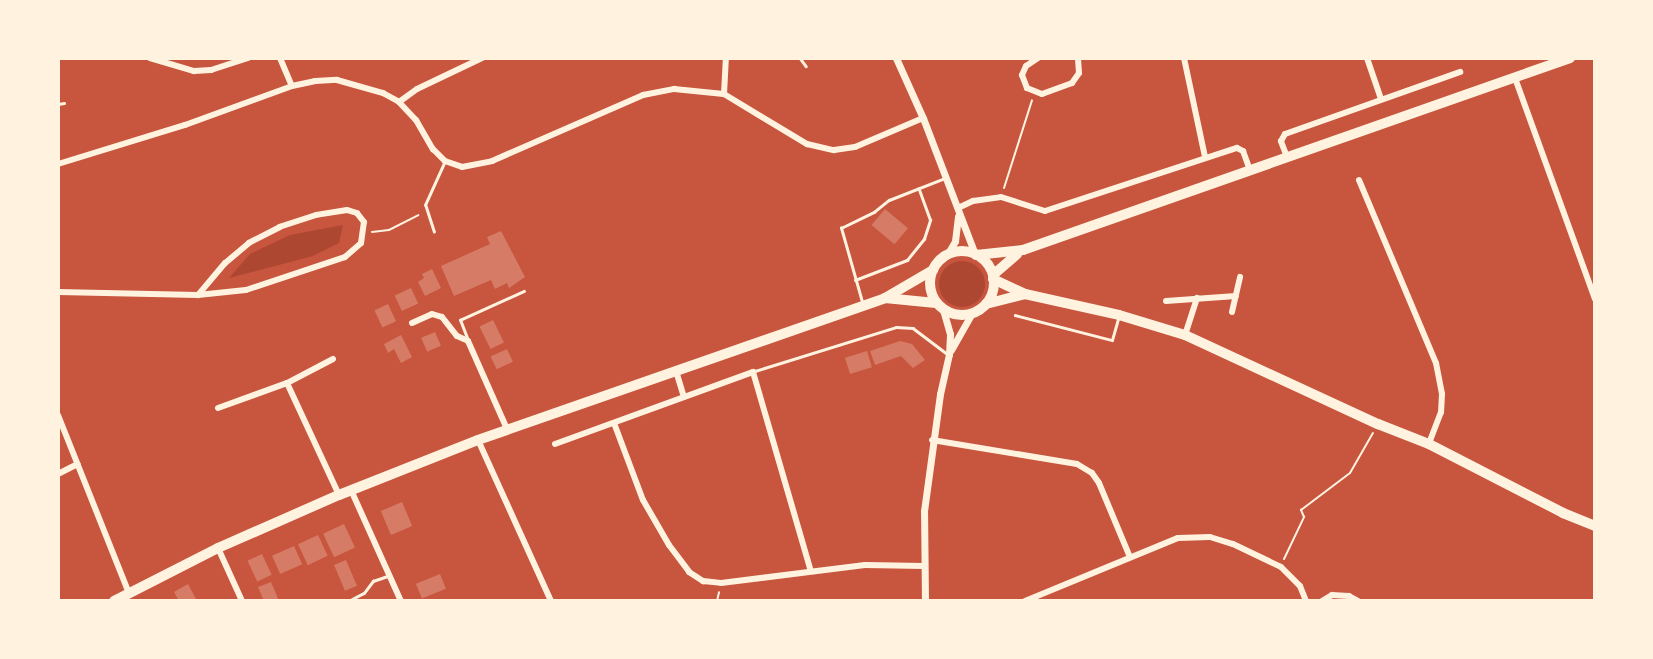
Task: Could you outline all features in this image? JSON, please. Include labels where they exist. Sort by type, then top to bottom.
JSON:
[{"type":"main road","points":[[114,601],[218,548],[351,490],[478,440],[885,298],[933,270],[947,255],[957,252],[975,255],[1023,250],[1570,58]]},
{"type":"main road","points":[[993,277],[1023,250]]},
{"type":"main road","points":[[975,255],[987,264],[993,277],[993,290],[986,304]]},
{"type":"main road","points":[[933,270],[930,286],[940,306]]},
{"type":"main road","points":[[993,277],[1026,294],[1119,315],[1185,335],[1378,424],[1429,444],[1563,513],[1595,526]]},
{"type":"main road","points":[[885,298],[940,306],[957,315],[972,313],[986,304],[1026,294]]},
{"type":"street","points":[[149,58],[194,71],[211,70],[248,58]]},
{"type":"street","points":[[280,58],[292,86]]},
{"type":"street","points":[[399,102],[417,89],[482,58]]},
{"type":"street","points":[[724,94],[726,58]]},
{"type":"street","points":[[896,58],[923,118],[975,255]]},
{"type":"street","points":[[1038,58],[1026,66],[1022,75],[1027,88],[1042,94],[1072,83],[1079,73],[1078,58]]},
{"type":"street","points":[[1184,58],[1205,157]]},
{"type":"street","points":[[1367,58],[1381,99]]},
{"type":"street","points":[[1287,157],[1281,141],[1285,134],[1460,72]]},
{"type":"street","points":[[1515,78],[1595,299]]},
{"type":"street","points":[[58,164],[185,125],[292,86],[337,80],[366,86],[399,102],[445,161],[462,167],[492,161],[643,95],[674,89],[698,89],[724,94],[807,144],[834,150],[855,147],[923,118]]},
{"type":"street","points":[[958,208],[973,201],[1001,197],[1045,211],[1237,148],[1243,151],[1250,170]]},
{"type":"street","points":[[1359,180],[1436,363],[1442,394],[1441,412],[1429,444]]},
{"type":"street","points":[[947,255],[958,229],[958,208]]},
{"type":"street","points":[[58,292],[198,295],[246,290],[324,267],[345,257],[361,243],[364,222],[357,213],[347,210],[316,215],[280,227],[249,243],[225,263],[198,295]]},
{"type":"street","points":[[1232,312],[1240,277]]},
{"type":"street","points":[[1166,301],[1236,296]]},
{"type":"street","points":[[1185,335],[1197,298]]},
{"type":"street","points":[[925,601],[924,511],[932,440],[949,354],[950,334],[940,306]]},
{"type":"street","points":[[949,354],[972,313]]},
{"type":"street","points":[[412,323],[432,314],[442,317],[457,336],[468,341],[507,429]]},
{"type":"street","points":[[218,408],[287,383],[332,359]]},
{"type":"street","points":[[676,371],[684,397]]},
{"type":"street","points":[[555,444],[753,372],[811,571]]},
{"type":"street","points":[[287,383],[339,495]]},
{"type":"street","points":[[58,415],[129,593]]},
{"type":"street","points":[[614,423],[643,500],[668,545],[690,572],[703,581],[721,583],[864,565],[924,566]]},
{"type":"street","points":[[478,440],[551,601]]},
{"type":"street","points":[[932,440],[1077,464],[1092,474],[1099,483],[1130,557]]},
{"type":"street","points":[[58,474],[78,464]]},
{"type":"street","points":[[351,490],[401,601]]},
{"type":"street","points":[[1025,601],[1178,538],[1209,537],[1233,544],[1281,566],[1300,586],[1306,601]]},
{"type":"street","points":[[218,548],[242,601]]},
{"type":"street","points":[[1322,601],[1332,595],[1349,596],[1358,601]]},
{"type":"lane","points":[[800,58],[806,66]]},
{"type":"lane","points":[[58,104],[64,103]]},
{"type":"lane","points":[[434,232],[425,212],[431,188],[445,161]]},
{"type":"lane","points":[[863,305],[841,228],[874,212],[889,200],[946,177]]},
{"type":"lane","points":[[855,280],[907,260],[924,239],[930,220],[919,189]]},
{"type":"lane","points":[[468,341],[460,320],[524,291]]},
{"type":"lane","points":[[1015,315],[1112,340],[1119,315]]},
{"type":"lane","points":[[753,372],[896,327],[913,328],[940,351],[949,354]]},
{"type":"lane","points":[[352,599],[364,593],[373,581],[390,575]]},
{"type":"path","points":[[1001,197],[1034,92]]},
{"type":"path","points":[[364,233],[389,230],[425,212]]},
{"type":"path","points":[[1281,566],[1304,517],[1301,510],[1350,473],[1378,424]]},
{"type":"shaded area","points":[[343,225],[339,243],[313,256],[229,278],[250,254],[290,235]]},
{"type":"shaded area","points":[[962,261],[979,267],[985,284],[979,301],[962,307],[945,301],[939,284],[945,267]]},
{"type":"building","points":[[885,209],[908,228],[894,244],[872,225]]},
{"type":"building","points":[[501,231],[525,277],[509,288],[507,283],[495,289],[491,280],[454,296],[441,266],[490,244],[487,237]]},
{"type":"building","points":[[432,269],[441,288],[425,296],[418,282],[424,278],[422,274]]},
{"type":"building","points":[[411,288],[418,303],[402,311],[395,296]]},
{"type":"building","points":[[388,304],[396,321],[382,328],[374,310]]},
{"type":"building","points":[[493,320],[504,342],[490,349],[480,327]]},
{"type":"building","points":[[435,332],[441,346],[427,352],[421,338]]},
{"type":"building","points":[[401,335],[412,357],[401,363],[394,349],[388,353],[384,344]]},
{"type":"building","points":[[900,341],[912,344],[925,360],[913,368],[901,356],[875,365],[870,351]]},
{"type":"building","points":[[507,349],[513,362],[497,369],[491,357]]},
{"type":"building","points":[[867,351],[872,367],[850,374],[845,358]]},
{"type":"building","points":[[402,502],[412,526],[391,535],[381,511]]},
{"type":"building","points":[[344,524],[355,548],[334,557],[323,534]]},
{"type":"building","points":[[318,535],[328,556],[308,565],[298,544]]},
{"type":"building","points":[[294,546],[302,564],[280,574],[272,556]]},
{"type":"building","points":[[262,554],[272,575],[257,582],[247,561]]},
{"type":"building","points":[[346,560],[357,586],[345,591],[334,565]]},
{"type":"building","points":[[440,574],[446,589],[422,599],[416,584]]},
{"type":"building","points":[[271,582],[279,601],[264,601],[258,587]]},
{"type":"building","points":[[188,584],[197,601],[179,601],[174,592]]}]
